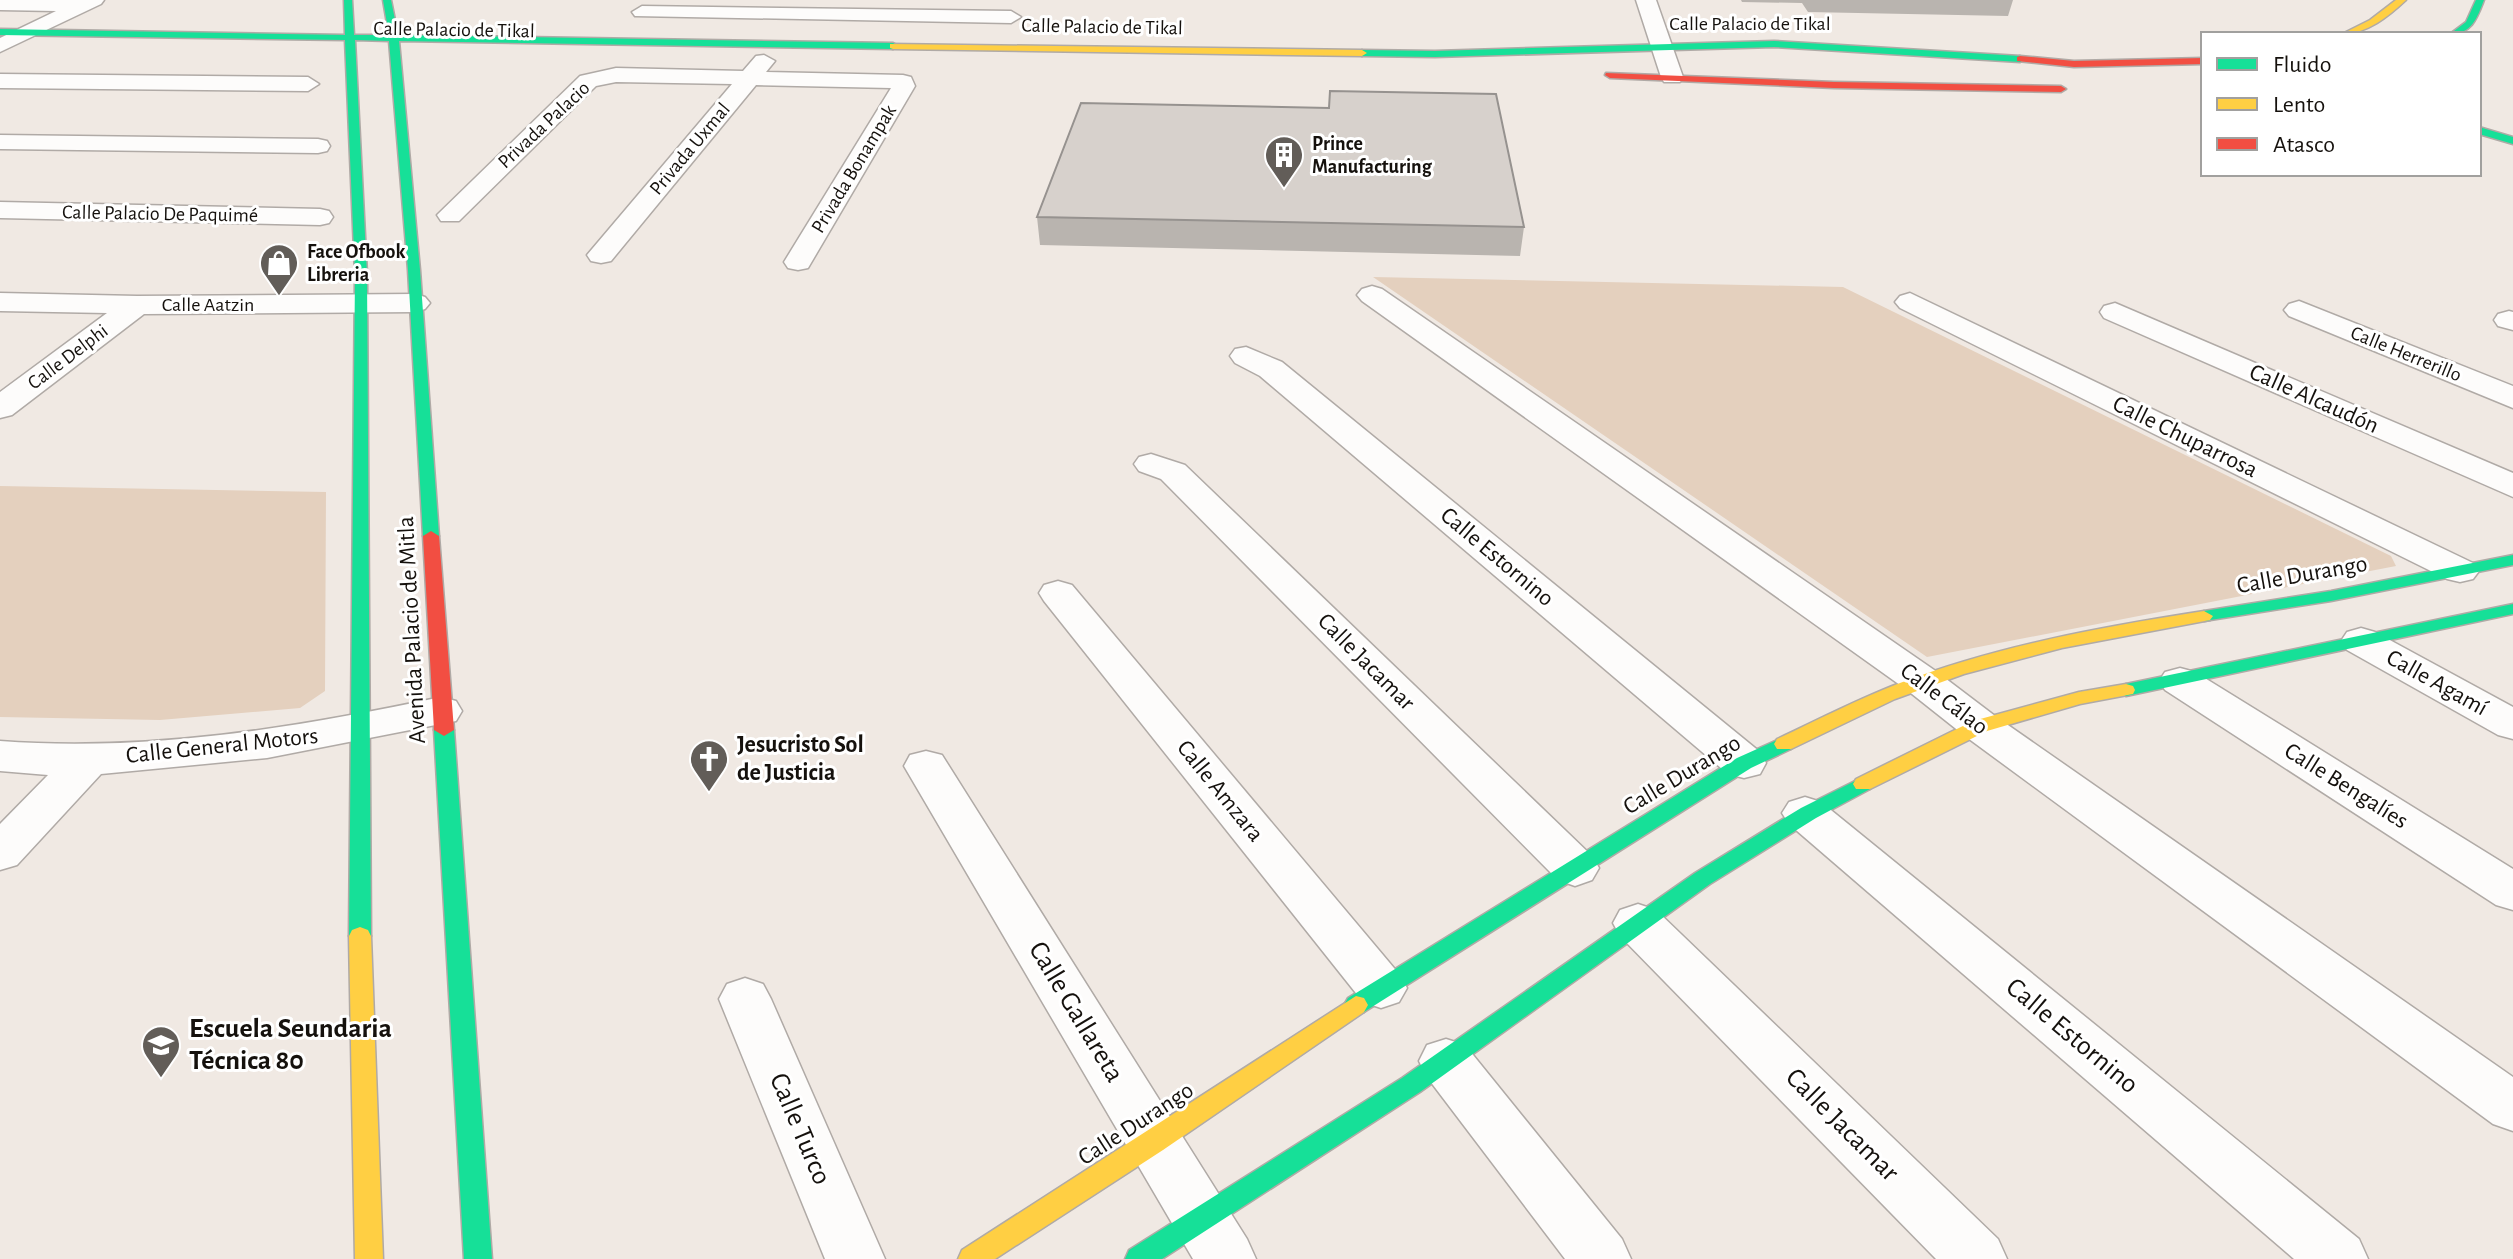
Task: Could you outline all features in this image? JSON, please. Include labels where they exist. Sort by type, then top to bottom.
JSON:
[{"type":"main road","name":"Avenida Palacio de Mitla","points":[[348,0],[363,469],[360,958],[369,1259]]},
{"type":"main road","name":"Avenida Palacio de Mitla","points":[[387,0],[394,45],[415,303],[478,1259]]},
{"type":"main road","points":[[2351,32],[2373,22],[2402,0]]},
{"type":"main road","points":[[2458,32],[2470,23],[2480,0]]},
{"type":"main road","name":"Calle Palacio de Tikal","points":[[0,32],[348,44],[774,50],[1487,71]]},
{"type":"main road","name":"Calle Palacio de Tikal","points":[[0,46],[348,44]]},
{"type":"main road","name":"Calle Palacio de Tikal","points":[[774,50],[992,47],[1435,54],[1663,46],[1825,46],[2074,64],[2201,61]]},
{"type":"main road","points":[[1825,46],[1792,60],[1792,68],[1801,75],[1834,85]]},
{"type":"main road","points":[[1596,74],[1834,85],[2083,90]]},
{"type":"main road","points":[[2481,131],[2513,141]]},
{"type":"main road","name":"Calle Durango","points":[[972,1259],[1154,1142],[1381,988],[1744,763],[1922,681],[2008,657],[2153,624],[2331,596],[2513,560]]},
{"type":"main road","points":[[1139,1259],[1215,1240],[1446,1061],[1638,923],[1805,813],[1980,726],[2079,698],[2180,681],[2513,609]]},
{"type":"street","points":[[1646,0],[1672,77]]},
{"type":"street","points":[[0,4],[89,2]]},
{"type":"street","points":[[0,46],[89,2]]},
{"type":"street","points":[[642,12],[1015,9]]},
{"type":"street","points":[[992,47],[1015,9]]},
{"type":"street","name":"Privada Uxmal","points":[[601,255],[774,50]]},
{"type":"street","name":"Privada Palacio","points":[[450,215],[588,81],[616,75],[752,76]]},
{"type":"street","name":"Privada Bonampak","points":[[752,76],[898,80],[905,84],[798,262]]},
{"type":"street","points":[[0,81],[308,84]]},
{"type":"street","points":[[0,142],[318,146]]},
{"type":"street","name":"Calle Palacio De Paquimé","points":[[0,210],[320,217]]},
{"type":"street","name":"Calle Cálao","points":[[1372,295],[1922,681],[1980,726],[2513,1107]]},
{"type":"street","name":"Calle Aatzin","points":[[0,302],[137,305],[415,303]]},
{"type":"street","name":"Calle Chuparrosa","points":[[1910,302],[2460,571]]},
{"type":"street","name":"Calle Delphi","points":[[0,408],[137,305]]},
{"type":"street","name":"Calle Herrerillo","points":[[2299,310],[2513,398]]},
{"type":"street","name":"Calle Alcaudón","points":[[2115,312],[2513,486]]},
{"type":"street","name":"Calle Estornino","points":[[1246,356],[1271,369],[1744,763]]},
{"type":"street","name":"Calle Jacamar","points":[[1151,464],[1173,472],[1575,868]]},
{"type":"street","name":"Calle Amzara","points":[[1058,593],[1381,988]]},
{"type":"street","name":"Calle Agamí","points":[[2361,641],[2513,725]]},
{"type":"street","name":"Calle Bengalíes","points":[[2180,681],[2513,892]]},
{"type":"street","name":"Calle General Motors","points":[[0,756],[89,760],[244,747],[361,729],[441,711]]},
{"type":"street","points":[[0,853],[89,760]]},
{"type":"street","name":"Calle Gallareta","points":[[926,766],[1215,1240]]},
{"type":"street","name":"Calle Estornino","points":[[1805,813],[2338,1259]]},
{"type":"street","name":"Calle Jacamar","points":[[1638,923],[1977,1259]]},
{"type":"street","name":"Calle Turco","points":[[745,999],[855,1259]]},
{"type":"street","points":[[1446,1061],[1601,1259]]},
{"type":"shaded area","points":[[1373,277],[1843,287],[2391,556],[2396,566],[1927,657]]},
{"type":"shaded area","points":[[0,486],[326,492],[325,691],[300,708],[160,720],[0,717]]},
{"type":"building","name":"Prince Manufacturing","points":[[1330,91],[1496,94],[1524,227],[1037,217],[1081,103],[1329,108]]},
{"type":"traffic: fast","points":[[348,0],[361,274],[360,936]]},
{"type":"traffic: fast","points":[[387,0],[394,39],[414,270],[431,536]]},
{"type":"traffic: fast","points":[[2458,32],[2470,23],[2480,0]]},
{"type":"traffic: fast","points":[[0,32],[893,46]]},
{"type":"traffic: fast","points":[[1362,53],[1435,54],[1774,44],[2020,59]]},
{"type":"traffic: fast","points":[[2481,131],[2513,141]]},
{"type":"traffic: fast","points":[[2204,616],[2331,596],[2513,560]]},
{"type":"traffic: fast","points":[[2126,690],[2513,609]]},
{"type":"traffic: fast","points":[[444,730],[478,1259]]},
{"type":"traffic: fast","points":[[1356,1005],[1744,763],[1784,744]]},
{"type":"traffic: fast","points":[[1139,1259],[1411,1085],[1703,878],[1808,813],[1863,784]]},
{"type":"traffic: slow","points":[[2351,32],[2373,22],[2402,0]]},
{"type":"traffic: slow","points":[[893,46],[1362,53]]},
{"type":"traffic: slow","points":[[1784,744],[1888,695],[1958,670],[2062,642],[2204,616]]},
{"type":"traffic: slow","points":[[1863,784],[1980,726],[2079,698],[2126,690]]},
{"type":"traffic: slow","points":[[360,936],[369,1259]]},
{"type":"traffic: slow","points":[[972,1259],[1154,1142],[1356,1005]]},
{"type":"traffic: jam","points":[[2020,59],[2074,64],[2201,61]]},
{"type":"traffic: jam","points":[[1610,75],[1834,85],[2061,89]]},
{"type":"traffic: jam","points":[[431,536],[444,730]]},
{"type":"place","name":"Prince Manufacturing","points":[[1284,189]]},
{"type":"place","name":"Face Ofbook Libreria","points":[[279,297]]},
{"type":"place","name":"Jesucristo Sol de Justicia","points":[[709,793]]},
{"type":"place","name":"Escuela Seundaria Técnica 80","points":[[161,1079]]}]
